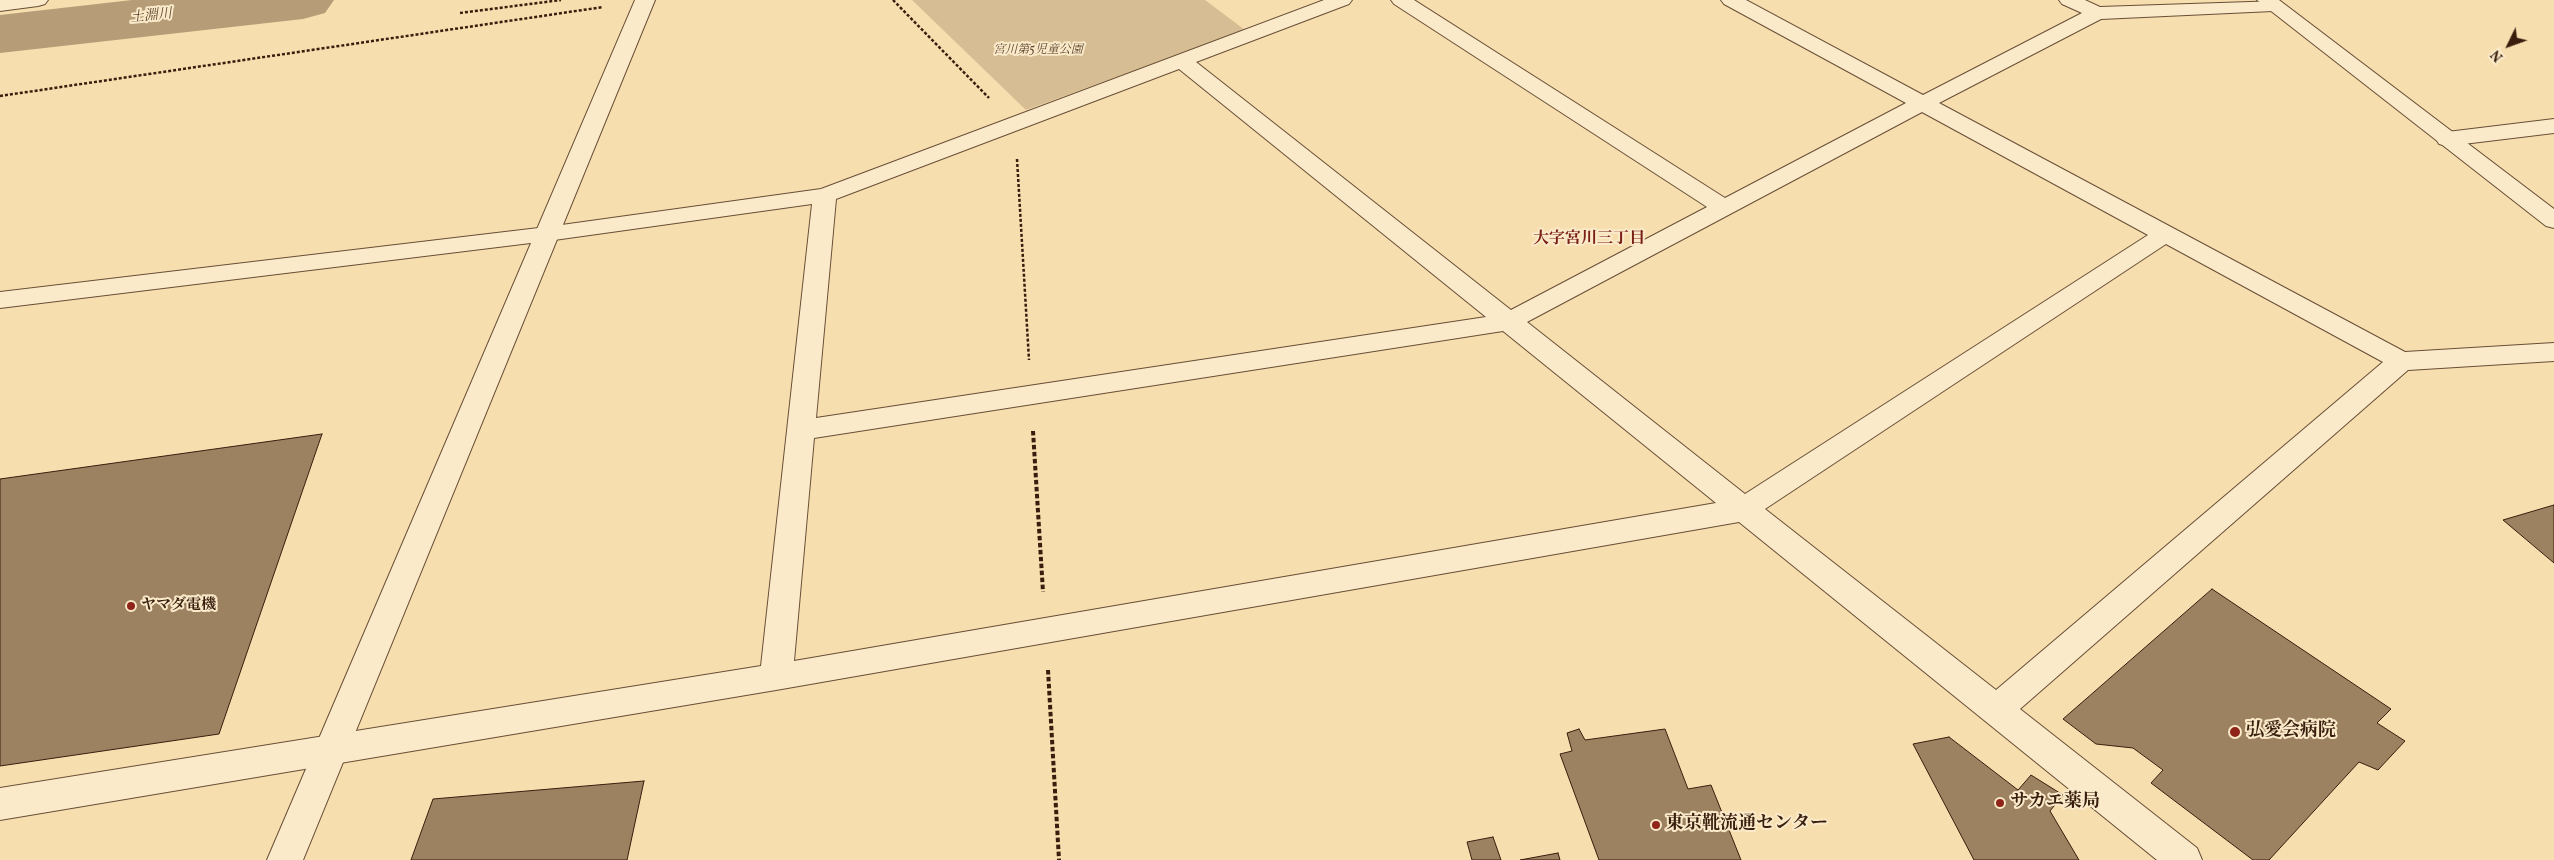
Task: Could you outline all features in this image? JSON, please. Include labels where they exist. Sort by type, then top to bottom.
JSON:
[{"type":"street","points":[[0,5],[38,0]]},
{"type":"street","points":[[285,860],[328,752],[645,0]]},
{"type":"street","points":[[0,300],[547,234],[825,195],[1342,0]]},
{"type":"street","points":[[1402,0],[1724,208]]},
{"type":"street","points":[[1730,0],[2401,362],[2554,352]]},
{"type":"street","points":[[2069,0],[2097,13]]},
{"type":"street","points":[[802,430],[1508,322],[2097,13],[2270,2],[2554,222]]},
{"type":"street","points":[[1182,61],[1742,510],[2184,860]]},
{"type":"street","points":[[2447,138],[2554,126]]},
{"type":"street","points":[[776,677],[825,195]]},
{"type":"street","points":[[0,804],[328,752],[776,677],[1742,510],[2164,234]]},
{"type":"street","points":[[1996,710],[2401,362]]},
{"type":"path","points":[[460,13],[561,0]]},
{"type":"path","points":[[893,0],[1015,124],[1059,860]]},
{"type":"path","points":[[0,96],[604,7]]},
{"type":"green space","name":"宮川第5児童公園","points":[[912,0],[1205,0],[1245,30],[1026,110]]},
{"type":"building","name":"ヤマダ電機","points":[[322,434],[219,734],[0,766],[0,479]]},
{"type":"building","points":[[2554,505],[2554,563],[2503,520]]},
{"type":"building","name":"弘愛会病院","points":[[2212,589],[2391,709],[2377,723],[2405,741],[2378,770],[2359,762],[2269,860],[2253,860],[2151,783],[2163,770],[2133,748],[2096,744],[2063,719]]},
{"type":"building","name":"東京靴流通センター","points":[[1579,729],[1585,740],[1665,729],[1688,789],[1711,785],[1741,860],[1599,860],[1560,754],[1572,751],[1567,733]]},
{"type":"building","name":"サカエ薬局","points":[[1949,737],[2018,790],[2031,775],[2063,795],[2050,811],[2079,860],[1974,860],[1913,744]]},
{"type":"building","points":[[644,781],[627,860],[411,860],[433,799]]},
{"type":"building","points":[[1493,837],[1501,860],[1472,860],[1467,842]]},
{"type":"building","points":[[1558,853],[1560,860],[1520,860]]},
{"type":"waterway","name":"土淵川","points":[[0,34],[303,0]]},
{"type":"place","name":"ヤマダ電機","points":[[131,606]]},
{"type":"place","name":"弘愛会病院","points":[[2235,732]]},
{"type":"place","name":"サカエ薬局","points":[[2000,803]]},
{"type":"place","name":"東京靴流通センター","points":[[1656,825]]},
{"type":"district","name":"大字宮川三丁目","points":[[1589,240]]}]
